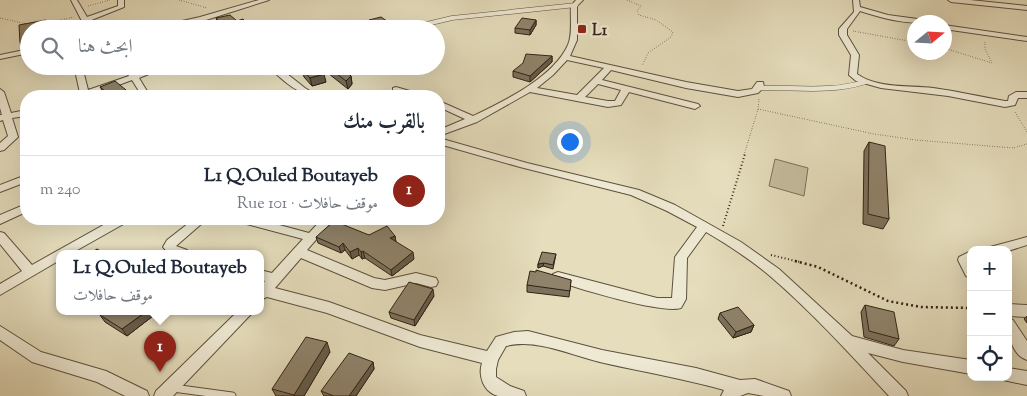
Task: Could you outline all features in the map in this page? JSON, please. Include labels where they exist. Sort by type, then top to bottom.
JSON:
[{"type":"street","points":[[74,0],[85,20]]},
{"type":"street","points":[[82,14],[122,7],[121,0]]},
{"type":"street","points":[[196,20],[266,0]]},
{"type":"street","points":[[951,0],[1027,8]]},
{"type":"street","points":[[445,131],[499,108],[528,89],[565,57],[573,39],[574,12],[578,2]]},
{"type":"street","points":[[907,20],[887,17],[857,4],[856,14],[843,29],[844,37],[855,55],[853,74],[858,80],[941,92],[1005,104],[1012,103],[1012,98],[1016,95],[1027,95]]},
{"type":"street","points":[[952,28],[1027,39]]},
{"type":"street","points":[[0,57],[20,52]]},
{"type":"street","points":[[565,57],[628,70],[686,85],[738,94],[758,88]]},
{"type":"street","points":[[578,100],[610,67]]},
{"type":"street","points":[[80,75],[82,90]]},
{"type":"street","points":[[132,75],[142,90]]},
{"type":"street","points":[[100,90],[142,75]]},
{"type":"street","points":[[284,75],[302,90]]},
{"type":"street","points":[[596,81],[695,106]]},
{"type":"street","points":[[528,89],[578,100],[614,104],[618,103],[626,89]]},
{"type":"street","points":[[0,92],[4,118],[13,137],[0,148]]},
{"type":"street","points":[[445,107],[474,120]]},
{"type":"street","points":[[4,118],[20,114]]},
{"type":"street","points":[[445,143],[524,165],[635,192],[671,208],[704,226],[774,272],[846,340],[900,396]]},
{"type":"street","points":[[0,189],[20,181]]},
{"type":"street","points":[[0,220],[20,211]]},
{"type":"street","points":[[68,250],[112,225]]},
{"type":"street","points":[[173,250],[169,247],[170,243],[192,225]]},
{"type":"street","points":[[271,225],[314,234]]},
{"type":"street","points":[[322,225],[267,289],[329,308],[420,341],[490,358]]},
{"type":"street","points":[[543,273],[657,303],[676,304],[681,256],[704,226]]},
{"type":"street","points":[[0,236],[30,271]]},
{"type":"street","points":[[1009,246],[1027,241]]},
{"type":"street","points":[[299,252],[372,283],[385,285],[416,278],[431,282]]},
{"type":"street","points":[[0,290],[56,257]]},
{"type":"street","points":[[1012,310],[1027,311]]},
{"type":"street","points":[[166,392],[243,315]]},
{"type":"street","points":[[1012,330],[1027,354]]},
{"type":"street","points":[[0,332],[37,356],[101,376],[141,396]]},
{"type":"street","points":[[518,396],[502,392],[490,382],[488,375],[490,358],[501,341],[514,338],[528,338],[602,356],[696,375],[734,391],[754,386],[783,396]]},
{"type":"street","points":[[846,340],[903,356],[967,366]]},
{"type":"street","points":[[1012,376],[1027,378]]},
{"type":"lane","points":[[444,20],[578,2]]},
{"type":"lane","points":[[758,88],[838,88],[852,87],[865,82]]},
{"type":"lane","points":[[166,392],[232,396]]},
{"type":"path","points":[[59,20],[82,14],[110,0]]},
{"type":"path","points":[[179,0],[209,8]]},
{"type":"path","points":[[627,0],[641,6],[637,11],[638,14],[656,20],[673,33],[667,40],[648,53],[641,67],[628,70]]},
{"type":"path","points":[[0,18],[20,22]]},
{"type":"path","points":[[843,29],[907,41]]},
{"type":"path","points":[[952,51],[984,62],[993,63],[985,50],[985,41],[977,31]]},
{"type":"path","points":[[721,236],[758,109],[758,88]]},
{"type":"path","points":[[1012,103],[1017,117],[1027,132]]},
{"type":"path","points":[[758,109],[874,134],[916,140],[1006,147],[1026,145]]},
{"type":"path","points":[[766,254],[818,267],[888,301],[921,307],[967,308]]},
{"type":"shaded area","points":[[775,159],[808,168],[804,196],[769,186]]},
{"type":"building","points":[[230,15],[236,20],[218,20],[216,18]]},
{"type":"building","points":[[381,17],[385,20],[369,20]]},
{"type":"building","points":[[522,18],[536,20],[530,30],[515,28]]},
{"type":"building","points":[[526,54],[552,56],[530,76],[513,71],[523,63]]},
{"type":"building","points":[[307,75],[320,75],[310,78]]},
{"type":"building","points":[[338,75],[350,75],[346,81]]},
{"type":"building","points":[[115,81],[126,90],[104,90],[100,87]]},
{"type":"building","points":[[869,142],[885,146],[889,219],[868,214]]},
{"type":"building","points":[[330,225],[344,225],[369,235],[387,226],[395,236],[390,238],[413,252],[391,270],[363,251],[361,252],[358,248],[350,252],[343,243],[339,247],[316,237]]},
{"type":"building","points":[[542,252],[556,254],[553,265],[538,264]]},
{"type":"building","points":[[536,270],[571,280],[570,291],[527,285],[530,271],[536,272]]},
{"type":"building","points":[[409,282],[433,289],[414,320],[389,312]]},
{"type":"building","points":[[865,305],[894,312],[899,339],[869,331]]},
{"type":"building","points":[[738,307],[754,325],[736,332],[720,313]]},
{"type":"building","points":[[100,315],[141,315],[122,329]]},
{"type":"building","points":[[306,337],[327,342],[294,395],[272,389]]},
{"type":"building","points":[[349,353],[373,362],[349,396],[334,396],[321,391]]},
{"type":"place","name":"L1","points":[[582,29]]},
{"type":"place","name":"L1 Q.Ouled Boutayeb","points":[[160,372]]}]
